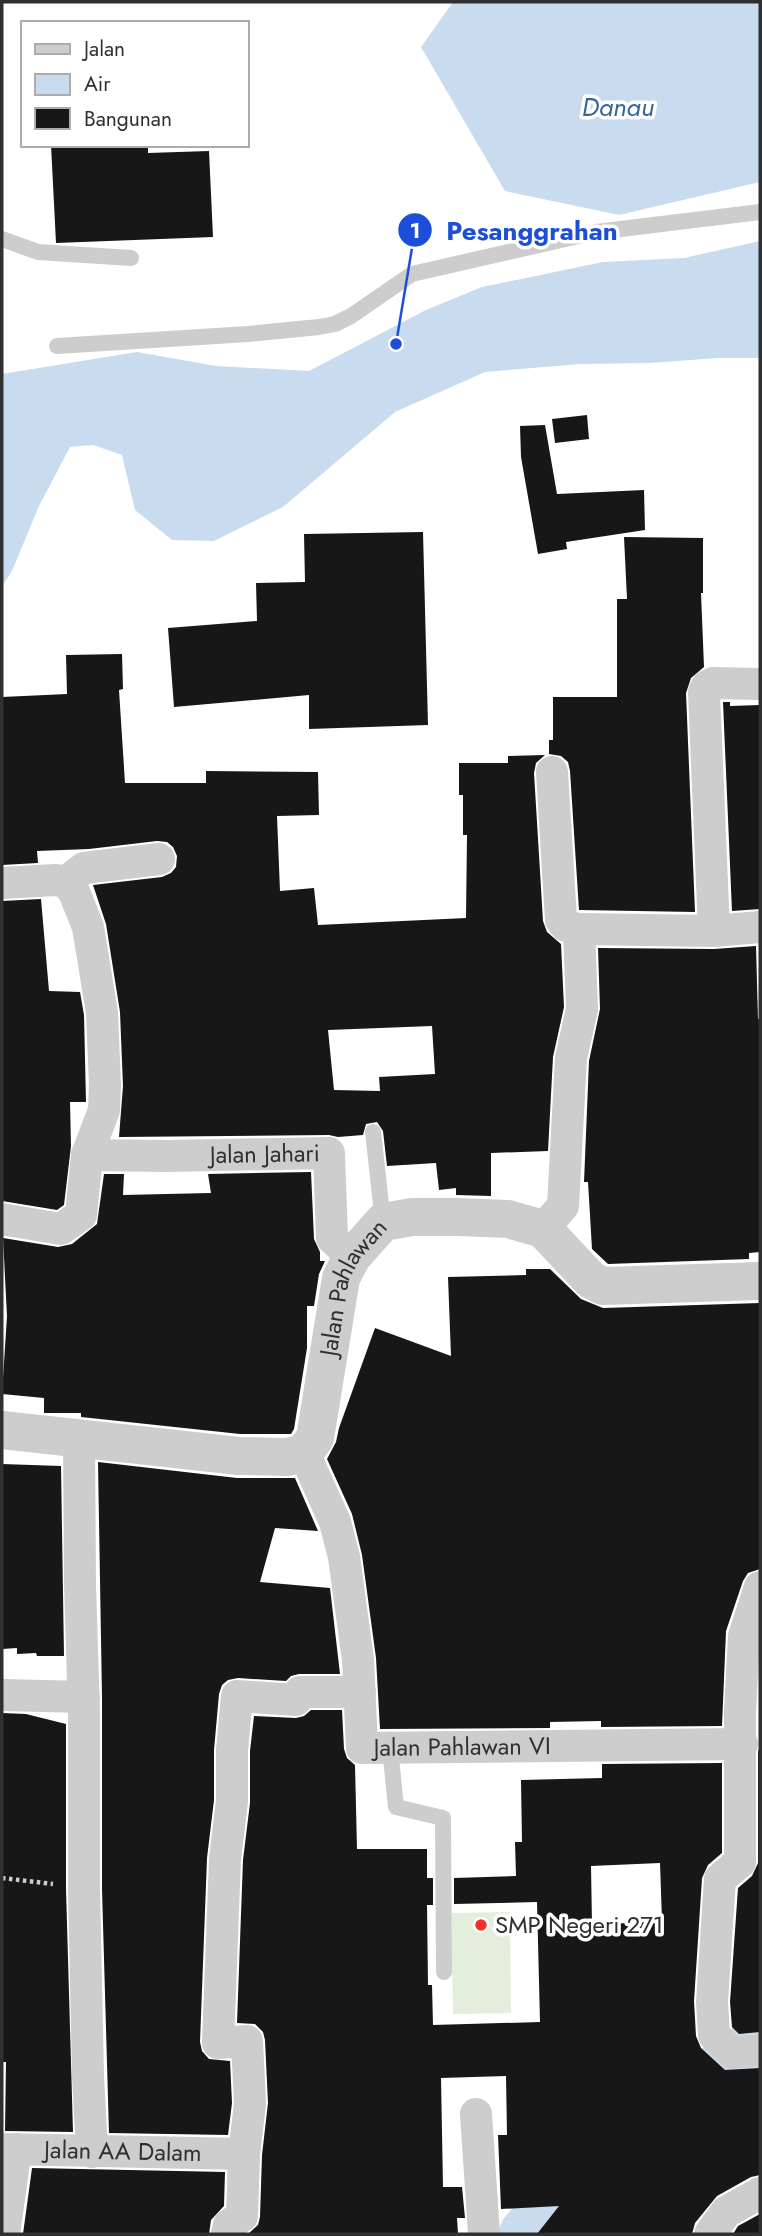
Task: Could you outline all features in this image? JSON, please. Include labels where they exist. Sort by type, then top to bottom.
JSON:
[{"type":"street","points":[[714,931],[704,692],[707,686],[713,683],[760,684]]},
{"type":"street","points":[[552,772],[561,920],[566,926],[579,929],[714,931],[760,927]]},
{"type":"street","points":[[66,882],[84,868],[159,859]]},
{"type":"street","points":[[2,883],[56,880],[66,882],[74,892],[88,928],[102,1013],[105,1085],[104,1110],[87,1155],[81,1215],[61,1228],[2,1219]]},
{"type":"street","points":[[579,929],[582,1009],[571,1058],[563,1206],[543,1229],[591,1280],[603,1286],[760,1281]]},
{"type":"street","name":"Jalan Jahari","points":[[87,1155],[329,1153],[332,1238],[352,1257]]},
{"type":"street","name":"Jalan Pahlawan","points":[[304,1453],[315,1438],[341,1278],[352,1257],[383,1222],[412,1217],[508,1219],[543,1229]]},
{"type":"street","points":[[2,1430],[239,1456],[286,1457],[304,1453]]},
{"type":"street","points":[[79,1438],[84,1889],[88,2076],[93,2152]]},
{"type":"street","name":"Jalan Pahlawan VI","points":[[304,1453],[335,1522],[344,1557],[358,1660],[362,1748],[741,1744]]},
{"type":"street","points":[[751,2051],[714,2035],[712,2002],[720,1879],[740,1862],[740,1711],[744,1636],[760,1587]]},
{"type":"street","points":[[227,2234],[229,2225],[242,2216],[244,2154],[250,2104],[247,2041],[218,2043],[225,1859],[232,1801],[232,1750],[237,1696],[296,1700],[300,1692],[360,1692]]},
{"type":"street","points":[[2,1695],[83,1697]]},
{"type":"street","points":[[476,2114],[484,2234]]},
{"type":"street","points":[[4,2234],[9,2149]]},
{"type":"street","name":"Jalan AA Dalam","points":[[9,2149],[244,2154]]},
{"type":"street","points":[[710,2234],[726,2212],[760,2193]]},
{"type":"lane","points":[[57,346],[248,334],[335,324],[412,274],[596,232],[760,212]]},
{"type":"lane","points":[[2,239],[38,252],[131,258]]},
{"type":"lane","points":[[373,1132],[383,1222]]},
{"type":"lane","points":[[390,1748],[396,1807],[443,1818],[444,1972]]},
{"type":"path","points":[[2,1878],[84,1889]]},
{"type":"green space","points":[[510,1912],[511,2013],[453,2014],[451,1913]]},
{"type":"water","name":"Danau","points":[[453,2],[760,2],[760,182],[619,215],[505,191],[421,47]]},
{"type":"water","points":[[760,241],[760,358],[580,364],[485,372],[395,412],[283,507],[214,541],[172,540],[135,510],[122,455],[93,445],[70,447],[39,506],[12,571],[2,586],[2,374],[137,352],[216,366],[309,371],[426,310],[482,287],[603,262],[684,258]]},
{"type":"building","points":[[51,147],[148,147],[148,153],[209,151],[213,237],[56,243]]},
{"type":"building","points":[[587,415],[589,439],[555,443],[552,419]]},
{"type":"building","points":[[545,425],[557,494],[644,490],[645,530],[566,542],[567,549],[538,554],[521,457],[520,426]]},
{"type":"building","points":[[423,532],[428,725],[309,729],[309,695],[174,707],[168,628],[257,621],[256,583],[305,582],[304,534]]},
{"type":"building","points":[[624,537],[703,538],[701,593],[704,667],[691,678],[686,693],[695,912],[579,910],[570,771],[568,762],[561,756],[549,754],[549,740],[553,740],[553,697],[617,697],[617,599],[627,599]]},
{"type":"building","points":[[122,654],[123,689],[119,690],[125,783],[206,783],[206,771],[318,772],[319,815],[277,816],[280,891],[314,888],[318,925],[466,918],[467,835],[463,835],[463,795],[459,795],[459,763],[508,763],[508,756],[545,755],[536,763],[534,773],[543,921],[547,932],[561,944],[564,1007],[553,1057],[548,1151],[491,1153],[491,1196],[456,1195],[456,1188],[439,1190],[436,1163],[387,1166],[383,1131],[377,1122],[366,1124],[363,1135],[338,1137],[119,1137],[123,1086],[120,1012],[106,924],[93,885],[162,877],[176,867],[177,856],[167,842],[157,841],[89,849],[37,851],[38,863],[2,865],[2,697],[67,694],[66,655]],"holes":[[[432,1026],[435,1074],[379,1077],[380,1091],[334,1090],[328,1030]]]},
{"type":"building","points":[[723,702],[730,702],[730,706],[760,705],[760,909],[732,911]]},
{"type":"building","points":[[41,899],[49,991],[80,992],[84,1015],[86,1102],[70,1102],[71,1146],[64,1205],[57,1210],[2,1201],[2,901]]},
{"type":"building","points":[[756,946],[760,1019],[760,1252],[749,1253],[749,1259],[608,1264],[592,1249],[588,1182],[584,1182],[589,1061],[600,1009],[598,948],[714,949]]},
{"type":"building","points":[[311,1172],[314,1239],[320,1252],[320,1261],[325,1261],[319,1274],[314,1306],[307,1306],[307,1348],[291,1434],[240,1434],[81,1417],[81,1413],[44,1413],[44,1398],[2,1394],[7,1316],[3,1238],[58,1247],[72,1244],[97,1224],[104,1174],[124,1174],[123,1195],[211,1193],[208,1174]]},
{"type":"building","points":[[526,1269],[550,1269],[581,1299],[603,1308],[760,1303],[760,1569],[748,1573],[743,1581],[726,1631],[722,1726],[601,1727],[601,1721],[550,1722],[550,1728],[380,1729],[376,1658],[362,1555],[352,1514],[327,1459],[336,1442],[375,1328],[451,1356],[448,1277],[526,1275]]},
{"type":"building","points":[[98,1462],[237,1478],[295,1478],[318,1531],[275,1528],[260,1582],[330,1588],[340,1674],[299,1674],[286,1681],[238,1678],[228,1680],[222,1685],[219,1694],[214,1750],[214,1800],[207,1858],[200,2042],[202,2051],[209,2059],[230,2061],[232,2103],[228,2135],[109,2133],[102,1889]]},
{"type":"building","points":[[2,1464],[61,1466],[64,1656],[17,1654],[17,1648],[2,1649]]},
{"type":"building","points":[[311,1710],[342,1710],[344,1749],[347,1758],[355,1765],[357,1849],[427,1849],[427,1878],[433,1878],[433,1905],[427,1905],[428,1985],[432,1985],[433,2025],[540,2022],[537,1902],[454,1904],[454,1878],[516,1876],[515,1842],[522,1842],[521,1780],[602,1778],[602,1764],[722,1763],[722,1853],[708,1865],[702,1878],[694,2001],[696,2036],[701,2048],[725,2070],[760,2068],[760,2175],[751,2177],[717,2196],[695,2223],[692,2234],[537,2234],[559,2206],[501,2209],[498,2135],[507,2135],[506,2076],[441,2078],[443,2187],[462,2187],[465,2218],[457,2218],[458,2234],[248,2234],[258,2225],[260,2217],[262,2155],[268,2103],[263,2032],[255,2024],[237,2023],[243,1860],[250,1803],[250,1751],[254,1716],[304,1716]],"holes":[[[660,1863],[662,1921],[592,1925],[591,1866]]]},
{"type":"building","points":[[2,1713],[26,1714],[66,1724],[66,1889],[73,2132],[5,2131],[6,2062],[2,2062]]},
{"type":"building","points":[[760,1745],[760,2032],[739,2034],[732,2027],[730,2002],[738,1888],[752,1876],[758,1863]]},
{"type":"building","points":[[32,2168],[225,2172],[224,2206],[211,2220],[209,2234],[23,2234]]},
{"type":"building","points":[[760,2214],[760,2234],[733,2234],[738,2226]]},
{"type":"waterway","points":[[527,2234],[590,2166],[646,2120],[760,2043]]},
{"type":"place","name":"Pesanggrahan","points":[[396,344]]},
{"type":"place","name":"SMP Negeri 271","points":[[481,1925]]}]
